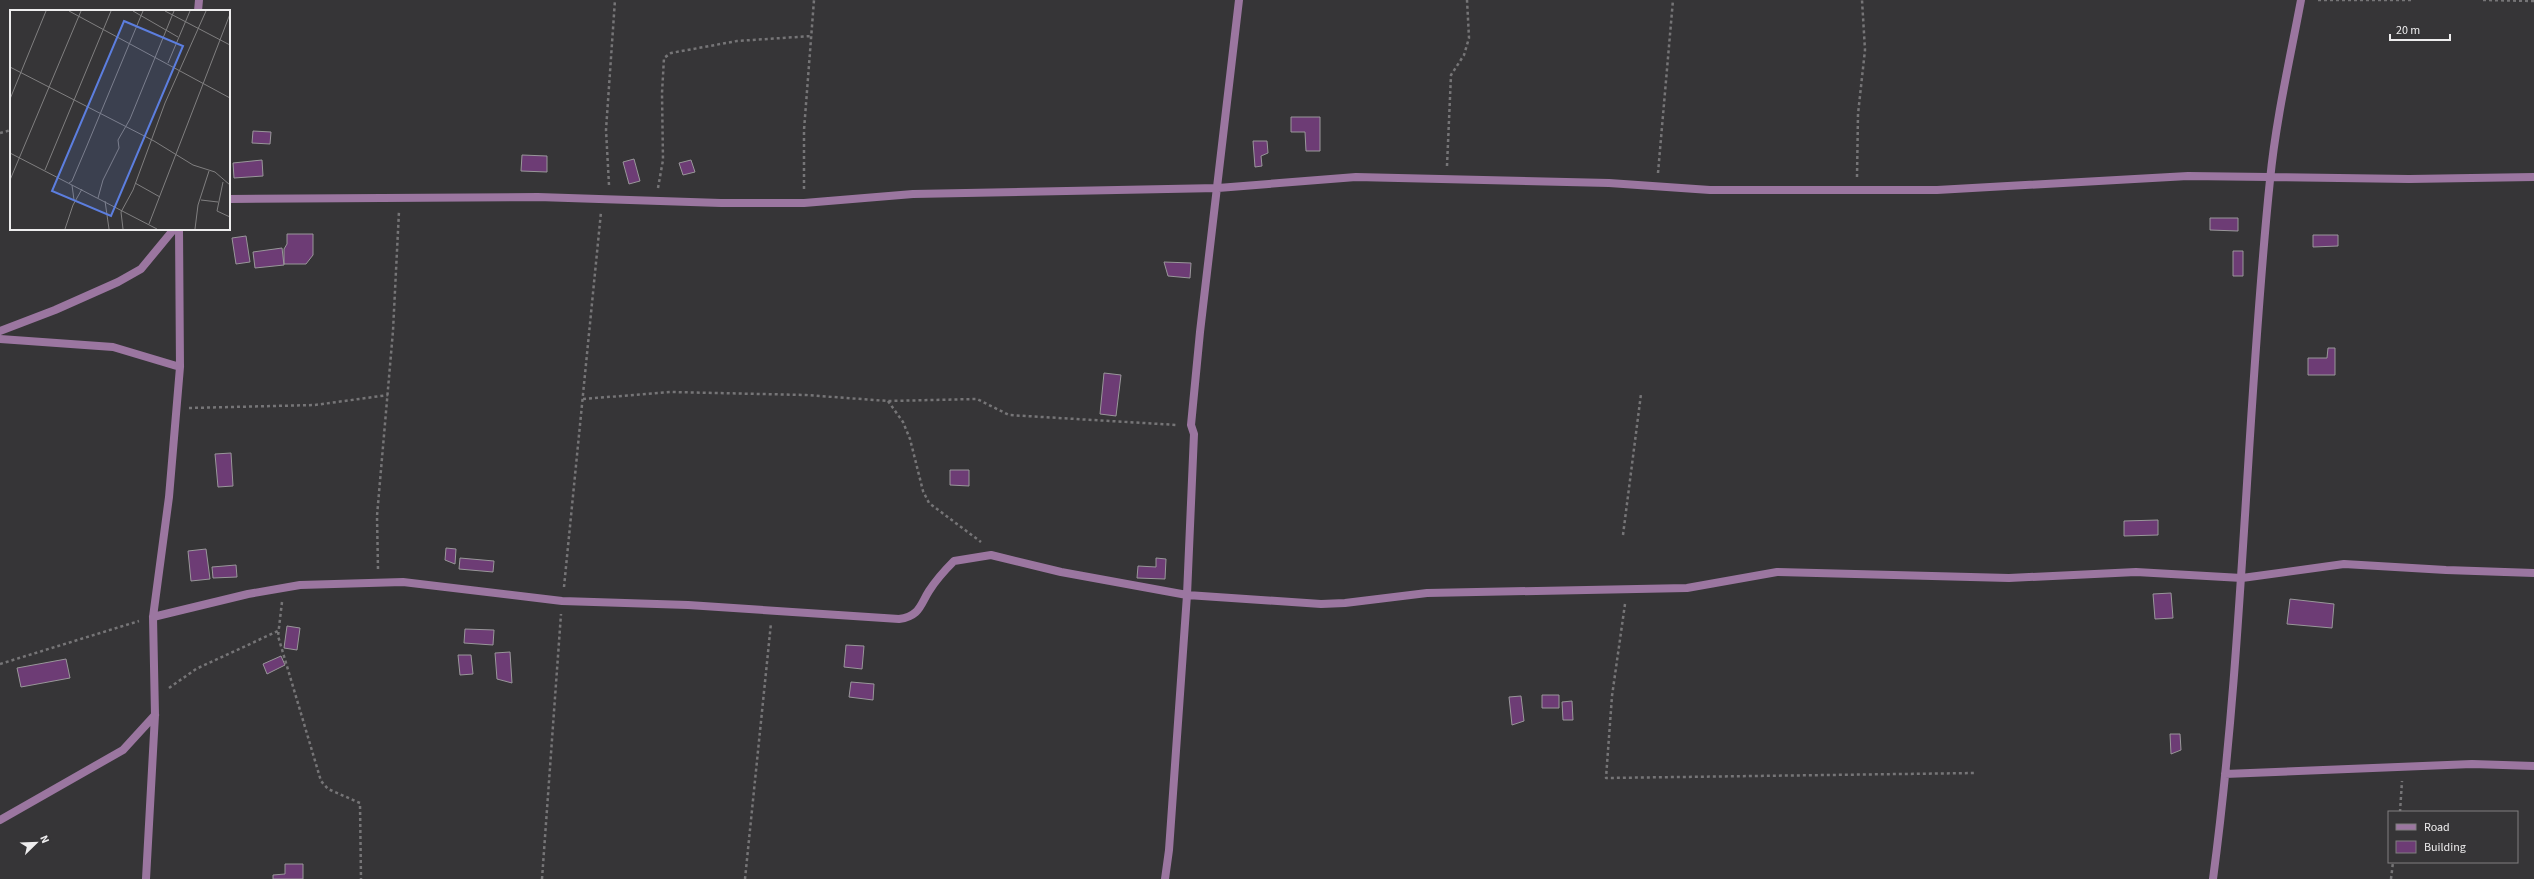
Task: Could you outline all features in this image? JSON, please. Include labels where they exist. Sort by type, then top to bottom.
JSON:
[{"type":"street","points":[[198,10],[199,0]]},
{"type":"street","points":[[1165,879],[1170,843],[1187,595],[1194,434],[1191,425],[1200,332],[1239,0]]},
{"type":"street","points":[[2213,879],[2225,774],[2242,578],[2270,178],[2301,0]]},
{"type":"street","points":[[230,199],[538,197],[611,200],[804,203],[913,194],[1218,188],[1356,177],[1609,183],[1710,190],[1856,190],[2015,187],[2188,176],[2270,178],[2534,177]]},
{"type":"street","points":[[0,331],[54,310],[124,278],[141,268],[173,230]]},
{"type":"street","points":[[146,879],[155,715],[153,617],[169,497],[175,409],[180,367],[179,230]]},
{"type":"street","points":[[0,340],[113,347],[180,367]]},
{"type":"street","points":[[153,617],[248,594],[289,587],[404,582],[562,601],[905,618],[921,608],[929,591],[954,561],[991,556],[1061,572],[1187,595],[1293,603],[1345,603],[1427,593],[1687,588],[1777,572],[2009,578],[2136,572],[2242,578],[2344,564],[2422,569],[2534,573]]},
{"type":"street","points":[[0,820],[123,750],[155,715]]},
{"type":"street","points":[[2225,774],[2403,768],[2472,764],[2534,766]]},
{"type":"path","points":[[611,200],[606,130],[615,0]]},
{"type":"path","points":[[804,203],[804,130],[814,0]]},
{"type":"path","points":[[1446,179],[1451,75],[1467,47],[1469,38],[1467,0]]},
{"type":"path","points":[[1658,178],[1673,0]]},
{"type":"path","points":[[1856,190],[1858,114],[1865,50],[1862,0]]},
{"type":"path","points":[[2318,0],[2413,0]]},
{"type":"path","points":[[2483,0],[2534,0]]},
{"type":"path","points":[[656,201],[663,160],[662,92],[664,58],[671,53],[737,41],[812,36]]},
{"type":"path","points":[[0,132],[10,130]]},
{"type":"path","points":[[379,583],[376,538],[397,266],[399,198]]},
{"type":"path","points":[[542,879],[562,601],[602,199]]},
{"type":"path","points":[[583,399],[671,392],[806,395],[888,401],[977,399],[1009,415],[1112,422],[1191,425]]},
{"type":"path","points":[[1622,534],[1641,394]]},
{"type":"path","points":[[175,409],[315,405],[388,395]]},
{"type":"path","points":[[888,401],[896,410],[908,433],[923,491],[929,503],[984,544]]},
{"type":"path","points":[[289,587],[280,604],[278,631],[322,781],[328,789],[360,803],[361,879]]},
{"type":"path","points":[[1626,601],[1612,696],[1606,778],[1976,773]]},
{"type":"path","points":[[745,879],[772,611]]},
{"type":"path","points":[[0,664],[153,617]]},
{"type":"path","points":[[155,698],[196,669],[278,631]]},
{"type":"path","points":[[2400,811],[2403,768]]},
{"type":"path","points":[[2391,879],[2393,863]]},
{"type":"building","points":[[1291,117],[1320,117],[1320,151],[1306,151],[1305,132],[1291,132]]},
{"type":"building","points":[[253,131],[271,132],[270,144],[252,143]]},
{"type":"building","points":[[1253,141],[1267,141],[1268,153],[1261,156],[1262,166],[1255,167]]},
{"type":"building","points":[[522,155],[547,156],[547,172],[521,171]]},
{"type":"building","points":[[634,159],[640,181],[629,184],[623,162]]},
{"type":"building","points":[[262,160],[263,176],[234,178],[233,163]]},
{"type":"building","points":[[691,160],[695,172],[683,175],[679,163]]},
{"type":"building","points":[[2210,218],[2238,218],[2238,231],[2210,230]]},
{"type":"building","points":[[287,234],[313,234],[313,255],[306,264],[284,264],[284,249],[287,244]]},
{"type":"building","points":[[2313,235],[2338,235],[2338,246],[2313,247]]},
{"type":"building","points":[[246,236],[250,262],[236,264],[232,238]]},
{"type":"building","points":[[282,248],[284,265],[255,268],[253,252]]},
{"type":"building","points":[[2233,251],[2243,251],[2243,276],[2233,276]]},
{"type":"building","points":[[1164,262],[1191,263],[1190,278],[1168,276]]},
{"type":"building","points":[[2328,348],[2335,348],[2335,375],[2308,375],[2308,358],[2327,358]]},
{"type":"building","points":[[1104,373],[1121,375],[1116,416],[1100,414]]},
{"type":"building","points":[[231,453],[233,486],[218,487],[215,454]]},
{"type":"building","points":[[950,470],[969,470],[969,486],[950,485]]},
{"type":"building","points":[[2158,520],[2158,535],[2124,536],[2124,521]]},
{"type":"building","points":[[446,548],[456,549],[455,564],[445,560]]},
{"type":"building","points":[[206,549],[210,579],[191,581],[188,551]]},
{"type":"building","points":[[460,558],[494,561],[493,572],[459,569]]},
{"type":"building","points":[[1156,558],[1166,559],[1165,579],[1137,578],[1138,566],[1156,567]]},
{"type":"building","points":[[236,565],[237,577],[213,578],[212,567]]},
{"type":"building","points":[[2171,593],[2173,618],[2155,619],[2153,594]]},
{"type":"building","points":[[2290,599],[2334,604],[2332,628],[2287,624]]},
{"type":"building","points":[[287,626],[300,628],[297,650],[284,648]]},
{"type":"building","points":[[465,629],[494,630],[493,645],[464,643]]},
{"type":"building","points":[[846,645],[864,646],[862,669],[844,667]]},
{"type":"building","points":[[510,652],[512,683],[497,679],[495,653]]},
{"type":"building","points":[[458,655],[471,655],[473,674],[460,675]]},
{"type":"building","points":[[281,656],[285,665],[267,674],[263,664]]},
{"type":"building","points":[[66,659],[70,678],[21,687],[17,668]]},
{"type":"building","points":[[851,682],[874,684],[873,700],[849,697]]},
{"type":"building","points":[[1542,695],[1559,695],[1559,708],[1542,708]]},
{"type":"building","points":[[1521,696],[1524,721],[1512,725],[1509,697]]},
{"type":"building","points":[[1572,701],[1573,720],[1563,720],[1562,702]]},
{"type":"building","points":[[2170,734],[2180,734],[2181,750],[2171,754]]},
{"type":"building","points":[[285,864],[303,864],[303,879],[273,879],[273,875],[285,874]]}]
